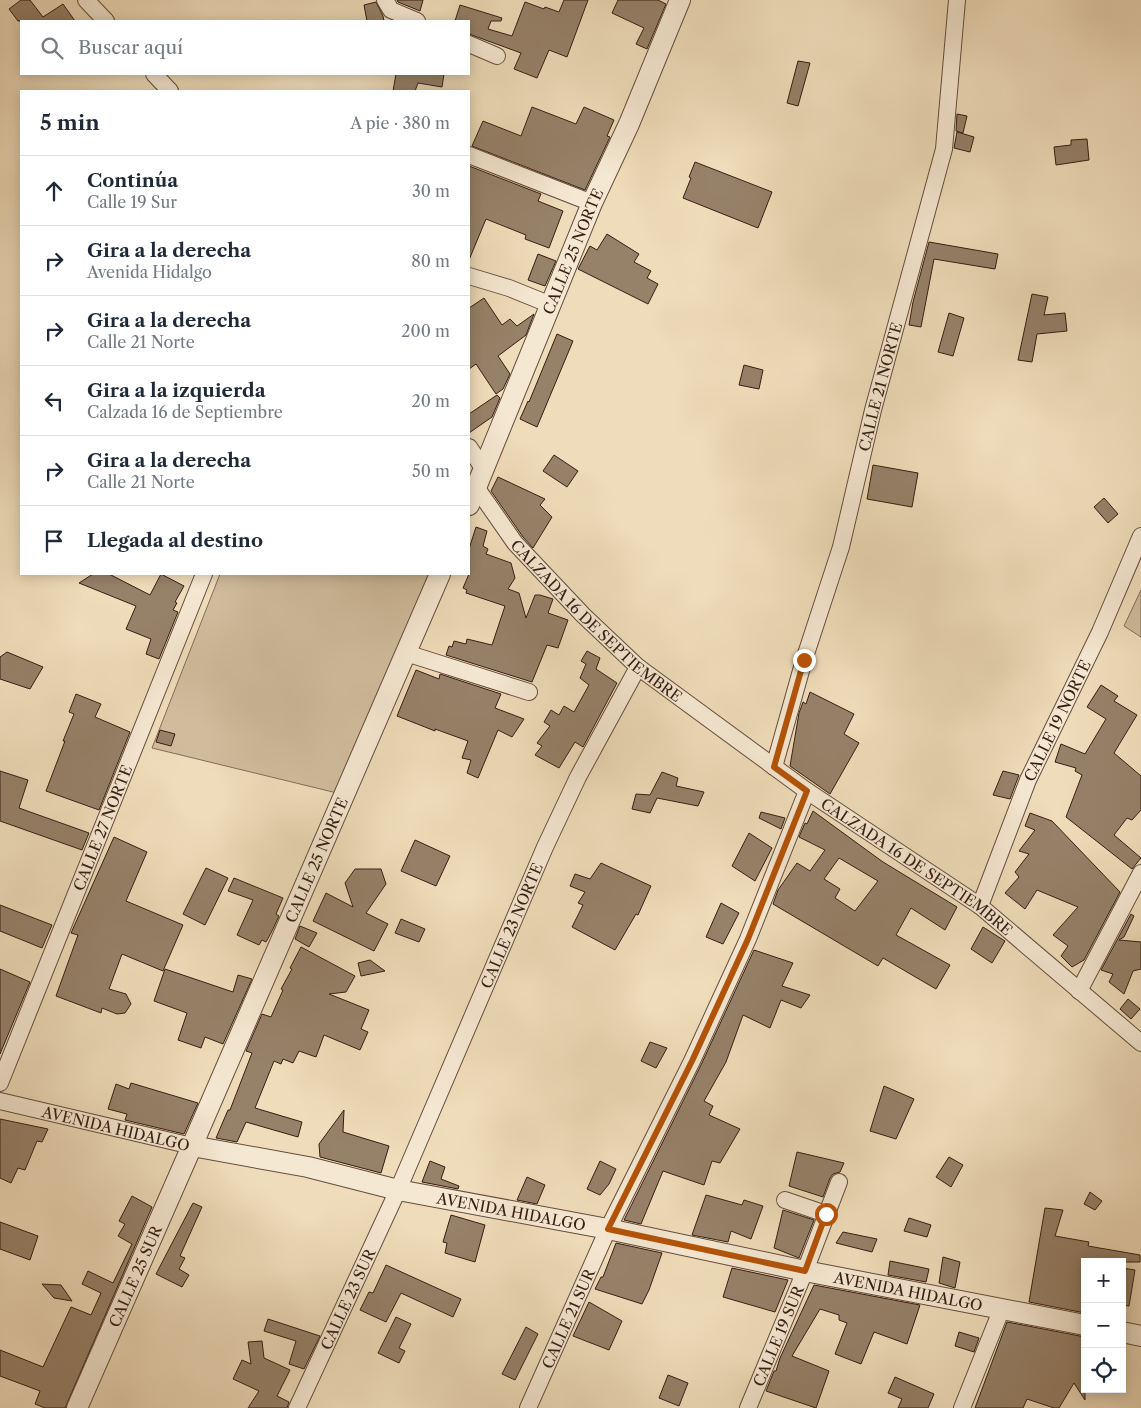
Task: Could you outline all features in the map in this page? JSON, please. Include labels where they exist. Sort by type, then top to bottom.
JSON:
[{"type":"street","points":[[86,0],[105,20]]},
{"type":"street","points":[[385,0],[391,10],[415,20]]},
{"type":"street","name":"CALLE 25 NORTE","points":[[473,496],[592,203],[629,124],[680,0]]},
{"type":"street","name":"CALLE 21 NORTE","points":[[774,767],[804,660],[841,547],[873,410],[944,149],[957,0]]},
{"type":"street","points":[[470,44],[497,56]]},
{"type":"street","points":[[155,75],[169,90]]},
{"type":"street","points":[[470,156],[592,203]]},
{"type":"street","points":[[470,276],[509,288],[551,304]]},
{"type":"street","points":[[470,448],[483,468]]},
{"type":"street","name":"CALZADA 16 DE SEPTIEMBRE","points":[[473,496],[583,615],[638,667],[807,791],[980,906],[1141,1043]]},
{"type":"street","name":"CALLE 19 NORTE","points":[[980,906],[1028,780],[1100,632],[1141,536]]},
{"type":"street","name":"CALLE 27 NORTE","points":[[0,1082],[204,575]]},
{"type":"street","name":"CALLE 25 NORTE","points":[[192,1146],[440,575]]},
{"type":"street","points":[[406,653],[529,692]]},
{"type":"street","name":"CALLE 23 NORTE","points":[[398,1190],[545,847],[578,777],[638,667]]},
{"type":"street","points":[[608,1229],[692,1061],[748,939],[807,791]]},
{"type":"street","points":[[1079,991],[1141,872]]},
{"type":"street","name":"AVENIDA HIDALGO","points":[[0,1101],[192,1146],[308,1167],[398,1190],[608,1229],[805,1271],[1081,1324]]},
{"type":"street","name":"CALLE 25 SUR","points":[[77,1408],[192,1146]]},
{"type":"street","name":"CALLE 19 SUR","points":[[748,1408],[840,1182]]},
{"type":"street","name":"CALLE 23 SUR","points":[[297,1408],[398,1190]]},
{"type":"street","points":[[785,1200],[826,1214]]},
{"type":"street","name":"CALLE 21 SUR","points":[[528,1408],[608,1229]]},
{"type":"street","points":[[962,1408],[1002,1308]]},
{"type":"street","points":[[1126,1333],[1141,1336]]},
{"type":"shaded area","points":[[220,575],[429,575],[337,793],[152,748]]},
{"type":"shaded area","points":[[1141,590],[1141,637],[1124,626]]},
{"type":"building","points":[[21,0],[30,0],[43,17],[63,4],[74,20],[18,21],[9,9]]},
{"type":"building","points":[[397,0],[423,0],[420,11]]},
{"type":"building","points":[[564,0],[588,0],[567,57],[549,50],[537,78],[514,69],[521,53],[470,34],[470,20],[455,20],[460,5],[502,18],[501,21],[491,21],[488,29],[512,36],[525,2],[559,12]]},
{"type":"building","points":[[618,0],[658,0],[666,4],[647,49],[636,44],[644,28],[612,13]]},
{"type":"building","points":[[376,2],[384,20],[367,20],[364,5]]},
{"type":"building","points":[[798,61],[810,63],[798,106],[787,103]]},
{"type":"building","points":[[396,75],[444,75],[442,87],[418,83],[415,90],[393,90]]},
{"type":"building","points":[[532,107],[576,124],[584,107],[614,120],[607,136],[610,137],[585,190],[472,146],[483,121],[521,136]]},
{"type":"building","points":[[957,114],[967,116],[963,133],[956,131]]},
{"type":"building","points":[[957,132],[974,137],[970,152],[954,148]]},
{"type":"building","points":[[1087,139],[1089,160],[1056,165],[1054,147],[1071,145],[1071,140]]},
{"type":"building","points":[[695,162],[772,192],[758,228],[683,198]]},
{"type":"building","points":[[470,166],[541,194],[538,201],[563,211],[549,248],[525,239],[526,235],[486,219],[470,258]]},
{"type":"building","points":[[607,234],[639,254],[634,262],[651,271],[647,278],[658,284],[648,304],[578,269],[590,246],[597,250]]},
{"type":"building","points":[[929,242],[998,254],[995,269],[934,259],[921,327],[909,325],[913,302]]},
{"type":"building","points":[[538,254],[556,261],[545,286],[528,280]]},
{"type":"building","points":[[1032,294],[1048,297],[1044,315],[1065,313],[1067,331],[1037,334],[1032,362],[1018,360]]},
{"type":"building","points":[[484,298],[502,325],[510,319],[517,326],[534,314],[526,335],[498,356],[510,374],[503,389],[496,394],[476,364],[470,368],[470,307]]},
{"type":"building","points":[[949,313],[964,318],[953,356],[938,352]]},
{"type":"building","points":[[557,334],[573,341],[537,427],[520,419]]},
{"type":"building","points":[[744,365],[763,370],[759,389],[739,385]]},
{"type":"building","points":[[497,395],[500,398],[492,417],[470,432],[470,413]]},
{"type":"building","points":[[554,455],[578,471],[567,487],[543,471]]},
{"type":"building","points":[[873,465],[918,473],[912,507],[867,499]]},
{"type":"building","points":[[498,477],[545,499],[540,505],[552,517],[533,548],[523,537],[491,491]]},
{"type":"building","points":[[1104,498],[1118,514],[1108,523],[1094,507]]},
{"type":"building","points":[[476,527],[487,531],[483,546],[488,549],[486,554],[511,563],[515,578],[508,589],[519,593],[526,618],[535,595],[540,595],[553,599],[548,613],[568,620],[558,648],[547,645],[532,682],[446,655],[449,646],[452,647],[454,641],[466,644],[467,639],[492,645],[505,606],[466,593],[467,590],[463,588],[470,575],[470,546]]},
{"type":"building","points":[[91,575],[111,575],[150,595],[160,575],[163,575],[184,586],[175,602],[177,603],[173,610],[178,612],[159,659],[146,654],[151,639],[126,629],[136,606],[79,583]]},
{"type":"building","points":[[587,651],[600,658],[596,669],[617,683],[583,747],[575,742],[559,768],[535,755],[542,746],[537,743],[550,726],[544,722],[551,710],[559,715],[564,706],[574,712],[589,685],[580,678],[586,664],[581,661]]},
{"type":"building","points":[[7,652],[43,667],[30,689],[0,679],[0,657]]},
{"type":"building","points":[[416,670],[439,679],[440,674],[501,694],[495,708],[524,719],[512,737],[498,730],[478,778],[467,773],[471,760],[462,758],[468,741],[435,729],[435,731],[397,716]]},
{"type":"building","points":[[1101,685],[1118,696],[1114,701],[1137,715],[1114,753],[1141,776],[1141,810],[1132,820],[1127,818],[1114,835],[1141,858],[1132,869],[1066,817],[1082,775],[1075,771],[1076,768],[1055,762],[1061,744],[1085,754],[1106,719],[1087,707]]},
{"type":"building","points":[[810,692],[854,714],[844,734],[859,743],[830,794],[790,766],[799,713],[803,702],[806,704]]},
{"type":"building","points":[[76,694],[101,704],[95,717],[130,732],[99,810],[46,791],[74,714],[69,712]]},
{"type":"building","points":[[160,730],[175,734],[171,746],[156,742]]},
{"type":"building","points":[[0,771],[28,780],[19,808],[89,833],[82,850],[0,821]]},
{"type":"building","points":[[1003,771],[1019,775],[1010,799],[993,795]]},
{"type":"building","points":[[662,772],[678,778],[676,786],[704,792],[698,806],[657,798],[650,813],[632,809],[636,794],[650,795]]},
{"type":"building","points":[[813,811],[883,862],[957,907],[945,930],[911,908],[896,935],[950,965],[936,989],[883,958],[878,966],[773,904],[778,890],[797,863],[810,871],[825,850],[799,837],[805,823],[807,824]],"holes":[[[839,858],[878,881],[855,911],[835,898],[840,889],[824,879]]]},
{"type":"building","points":[[761,812],[785,818],[781,829],[759,818]]},
{"type":"building","points":[[1030,813],[1052,821],[1120,892],[1084,960],[1072,967],[1061,956],[1068,946],[1053,935],[1078,907],[1037,890],[1025,909],[1005,893],[1019,877],[1015,872],[1029,854],[1019,851],[1035,830],[1025,826]]},
{"type":"building","points":[[749,833],[772,848],[755,881],[732,866]]},
{"type":"building","points":[[114,837],[147,852],[126,901],[183,925],[163,971],[122,954],[109,989],[126,994],[131,1004],[125,1013],[117,1014],[102,1008],[101,1013],[56,996],[78,935],[71,933]]},
{"type":"building","points":[[415,840],[450,856],[436,886],[401,871]]},
{"type":"building","points":[[601,863],[651,886],[638,915],[636,914],[615,950],[572,927],[583,905],[578,903],[585,892],[570,886],[575,874],[590,879]]},
{"type":"building","points":[[206,868],[228,878],[205,925],[183,914]]},
{"type":"building","points":[[355,869],[381,869],[386,884],[366,913],[388,924],[374,951],[313,921],[326,893],[353,907],[345,883]]},
{"type":"building","points":[[234,878],[283,898],[276,914],[279,916],[266,942],[262,940],[259,945],[237,935],[253,900],[228,891]]},
{"type":"building","points":[[721,903],[739,913],[723,944],[706,937]]},
{"type":"building","points":[[0,905],[52,925],[42,948],[0,931]]},
{"type":"building","points":[[1131,914],[1134,916],[1124,937],[1119,940],[1141,942],[1141,969],[1133,971],[1124,994],[1109,982],[1113,974],[1101,970]]},
{"type":"building","points":[[401,919],[425,929],[419,942],[395,933]]},
{"type":"building","points":[[300,926],[317,933],[309,947],[295,939]]},
{"type":"building","points":[[983,927],[1005,941],[992,963],[971,949]]},
{"type":"building","points":[[301,947],[355,976],[346,992],[329,994],[369,1010],[361,1029],[368,1032],[360,1050],[324,1035],[316,1057],[299,1051],[293,1063],[283,1059],[281,1064],[274,1061],[255,1108],[302,1122],[298,1137],[246,1122],[237,1142],[216,1138],[228,1110],[230,1110],[252,1053],[246,1051],[262,1014],[271,1017],[283,990],[281,989],[292,969],[290,968]]},
{"type":"building","points":[[754,950],[793,963],[782,986],[810,995],[801,1008],[781,1000],[770,1028],[743,1015],[726,1062],[704,1101],[713,1106],[709,1115],[740,1129],[720,1163],[712,1161],[704,1185],[663,1171],[641,1224],[624,1220],[701,1065]]},
{"type":"building","points":[[370,960],[385,971],[361,976],[358,963]]},
{"type":"building","points":[[0,969],[30,982],[0,1054]]},
{"type":"building","points":[[165,969],[233,992],[238,975],[252,979],[223,1044],[205,1037],[201,1048],[178,1040],[187,1013],[154,1001]]},
{"type":"building","points":[[1128,999],[1140,1009],[1131,1019],[1120,1009]]},
{"type":"building","points":[[650,1042],[667,1048],[656,1068],[641,1061]]},
{"type":"building","points":[[131,1083],[198,1103],[184,1134],[125,1120],[127,1114],[108,1109],[116,1084],[129,1089]]},
{"type":"building","points":[[884,1086],[914,1099],[896,1139],[870,1131]]},
{"type":"building","points":[[344,1110],[343,1132],[389,1146],[381,1173],[320,1157],[319,1144]]},
{"type":"building","points":[[0,1119],[48,1129],[42,1142],[37,1141],[25,1170],[18,1168],[11,1183],[0,1178]]},
{"type":"building","points":[[797,1152],[844,1163],[840,1172],[833,1174],[830,1178],[823,1197],[789,1186]]},
{"type":"building","points":[[949,1157],[963,1165],[951,1187],[936,1177]]},
{"type":"building","points":[[430,1161],[445,1167],[441,1179],[459,1186],[458,1189],[422,1182]]},
{"type":"building","points":[[600,1161],[616,1169],[609,1184],[600,1195],[587,1189]]},
{"type":"building","points":[[527,1177],[545,1185],[537,1204],[517,1200]]},
{"type":"building","points":[[1090,1192],[1102,1201],[1095,1210],[1084,1204]]},
{"type":"building","points":[[706,1195],[742,1205],[744,1200],[763,1206],[751,1239],[731,1231],[728,1242],[692,1235]]},
{"type":"building","points":[[132,1196],[152,1207],[65,1408],[45,1408],[35,1404],[40,1391],[0,1376],[0,1350],[43,1367],[71,1307],[91,1315],[101,1293],[82,1284],[88,1271],[113,1283],[132,1244],[118,1236],[125,1224],[119,1221]]},
{"type":"building","points":[[193,1203],[202,1207],[180,1256],[185,1258],[179,1269],[189,1275],[182,1287],[156,1274]]},
{"type":"building","points":[[1045,1208],[1063,1210],[1055,1236],[1089,1242],[1088,1246],[1140,1255],[1140,1262],[1126,1262],[1126,1258],[1081,1258],[1081,1312],[1029,1302]]},
{"type":"building","points":[[783,1210],[814,1220],[799,1258],[774,1248]]},
{"type":"building","points":[[451,1215],[485,1225],[475,1262],[445,1253],[447,1243],[443,1242]]},
{"type":"building","points":[[909,1218],[931,1225],[927,1237],[904,1231]]},
{"type":"building","points":[[0,1222],[38,1236],[30,1260],[0,1249]]},
{"type":"building","points":[[843,1232],[877,1239],[872,1252],[836,1243]]},
{"type":"building","points":[[616,1243],[662,1253],[642,1304],[595,1289],[601,1277],[603,1277]]},
{"type":"building","points":[[943,1257],[960,1262],[955,1288],[939,1283]]},
{"type":"building","points":[[890,1261],[929,1269],[926,1282],[888,1275]]},
{"type":"building","points":[[386,1265],[461,1299],[453,1317],[401,1293],[386,1322],[360,1310],[369,1292],[373,1293]]},
{"type":"building","points":[[732,1268],[788,1280],[775,1312],[723,1297]]},
{"type":"building","points":[[1126,1269],[1135,1270],[1129,1306],[1126,1306]]},
{"type":"building","points":[[42,1284],[61,1285],[72,1301],[54,1298]]},
{"type":"building","points":[[814,1285],[920,1305],[907,1344],[874,1332],[861,1364],[835,1354],[847,1323],[839,1320],[839,1315],[820,1309],[792,1356],[829,1371],[816,1408],[766,1391]]},
{"type":"building","points":[[589,1302],[622,1321],[609,1350],[573,1336]]},
{"type":"building","points":[[396,1317],[411,1324],[399,1348],[405,1351],[399,1363],[378,1353]]},
{"type":"building","points":[[268,1319],[320,1336],[304,1369],[289,1364],[296,1341],[264,1331]]},
{"type":"building","points":[[1007,1322],[1081,1336],[1081,1393],[1085,1393],[1085,1400],[1074,1383],[1059,1408],[1027,1399],[1023,1408],[975,1408]]},
{"type":"building","points":[[526,1327],[538,1334],[515,1380],[502,1374]]},
{"type":"building","points":[[959,1332],[979,1338],[974,1352],[955,1346]]},
{"type":"building","points":[[262,1341],[264,1358],[290,1370],[277,1396],[289,1402],[287,1408],[248,1408],[259,1391],[233,1379],[242,1360],[251,1364],[248,1342]]},
{"type":"building","points":[[668,1375],[688,1383],[679,1406],[659,1398]]},
{"type":"building","points":[[895,1377],[934,1394],[928,1408],[898,1408],[902,1399],[888,1393]]},
{"type":"route","points":[[804,660],[774,767],[807,791],[748,939],[692,1061],[608,1229],[805,1271],[826,1214]]}]
